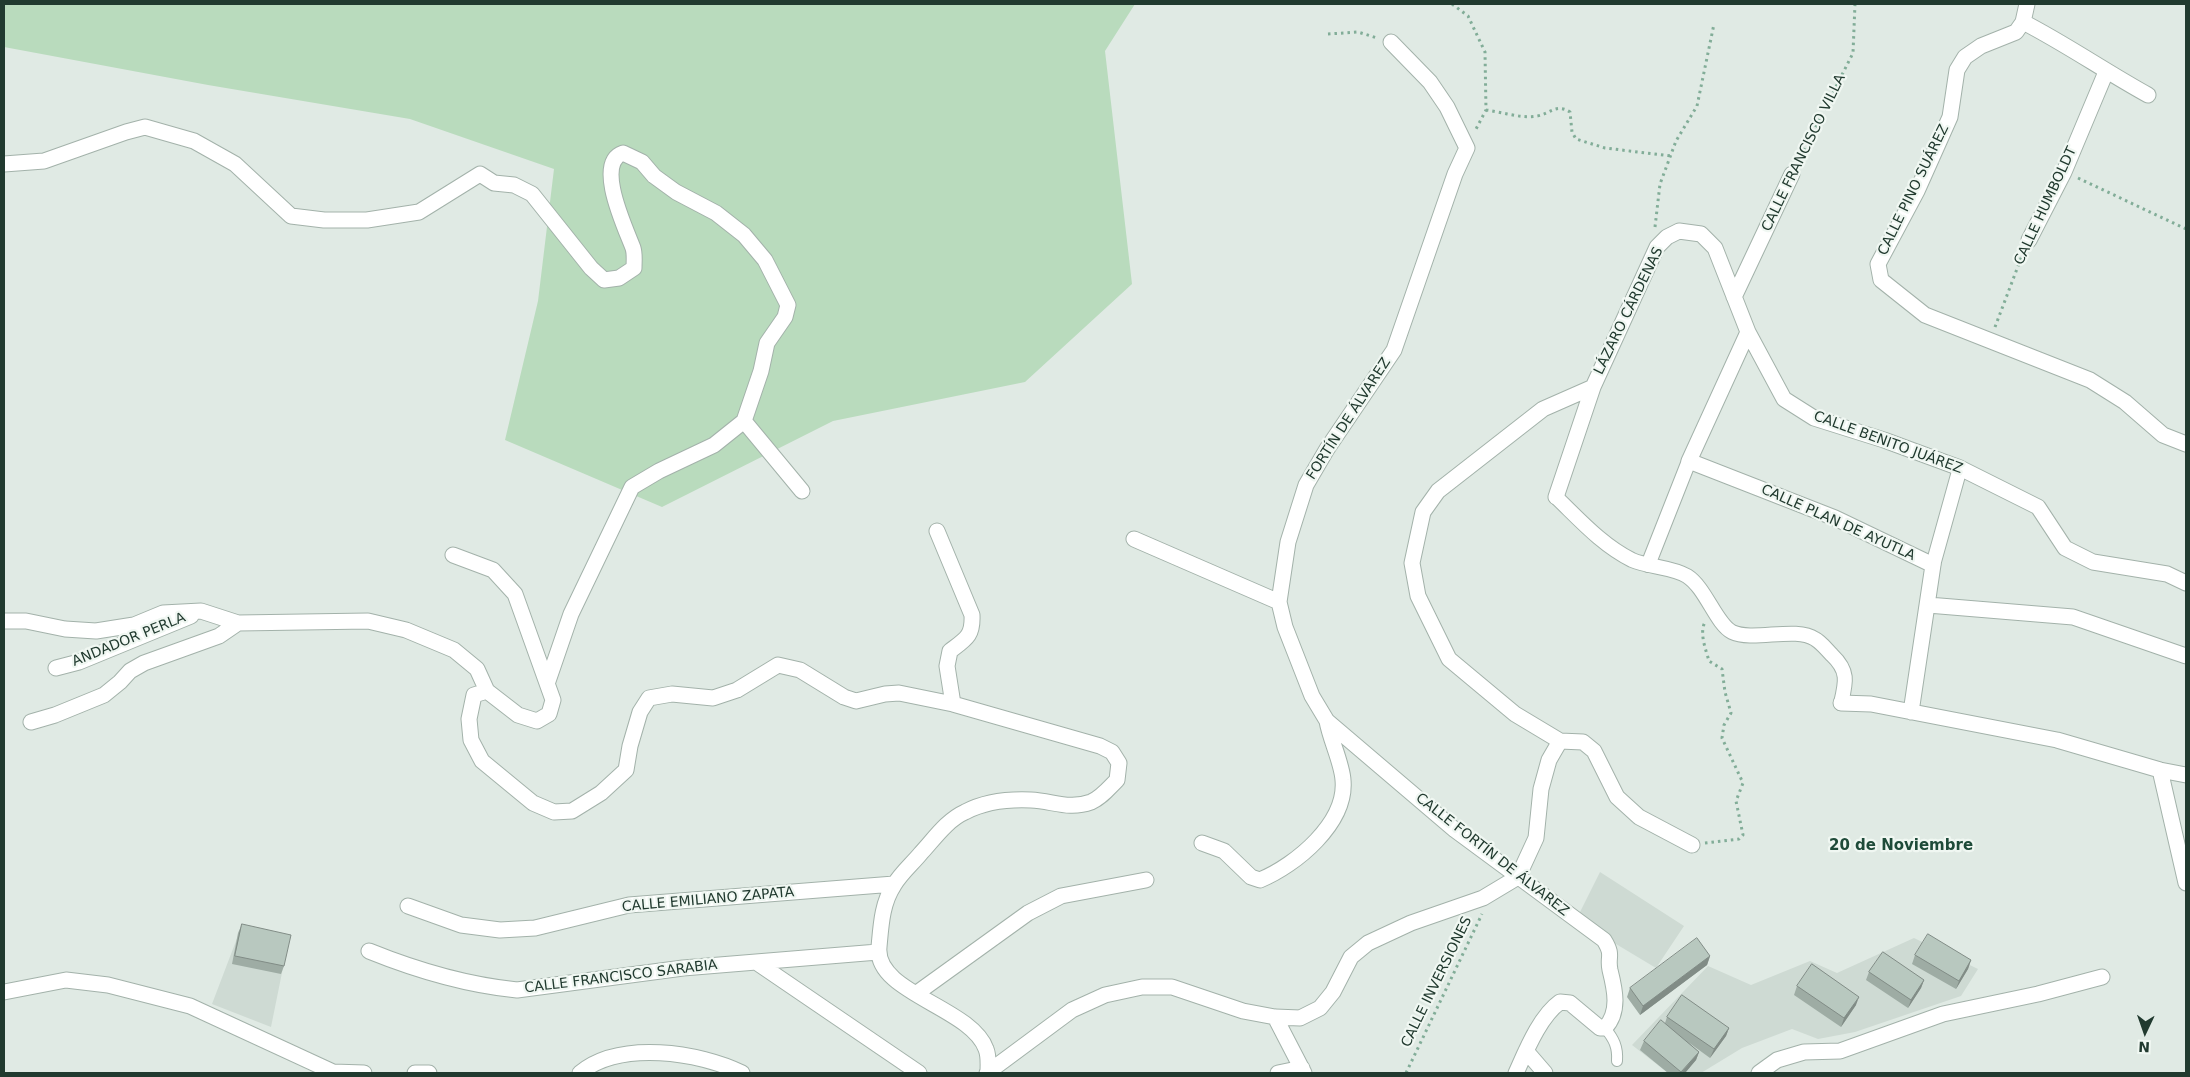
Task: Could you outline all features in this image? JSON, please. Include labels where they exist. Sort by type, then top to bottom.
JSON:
[{"type":"street","points":[[2028,4],[2023,22],[2047,34],[2106,72],[2148,95]]},
{"type":"street","name":"CALLE PINO SUÁREZ","points":[[2023,22],[2016,32],[1981,46],[1965,57],[1957,70],[1950,117],[1917,192],[1878,264],[1881,280],[1925,315],[2090,380],[2124,402],[2164,435],[2186,444]]},
{"type":"street","points":[[1391,42],[1430,82],[1447,107],[1467,148]]},
{"type":"street","name":"CALLE HUMBOLDT","points":[[2029,240],[2064,172],[2106,72]]},
{"type":"street","points":[[4,164],[44,161],[145,127],[194,141],[235,164],[291,216],[324,220],[367,220],[419,212],[480,174],[494,183],[514,185],[532,194],[591,268],[604,280],[619,278],[634,268],[634,251],[623,226],[610,173],[612,163],[617,155],[623,153],[642,162],[654,176],[676,192],[716,213],[744,235],[765,260],[788,305],[785,317],[767,343],[761,371],[744,421],[714,445],[659,471],[632,487],[571,614],[548,680]]},
{"type":"street","name":"FORTÍN DE ÁLVAREZ","points":[[1327,721],[1312,696],[1285,627],[1279,602],[1288,542],[1306,485],[1327,449],[1394,350],[1455,174],[1467,148]]},
{"type":"street","name":"CALLE FRANCISCO VILLA","points":[[1734,297],[1792,174]]},
{"type":"street","name":"LÁZARO CÁRDENAS","points":[[1556,497],[1592,387],[1657,247],[1667,237],[1679,231],[1701,234],[1715,248],[1748,332]]},
{"type":"street","points":[[1648,565],[1689,461],[1748,332]]},
{"type":"street","name":"CALLE BENITO JUÁREZ","points":[[1748,332],[1784,399],[1814,418],[1884,440],[1960,468],[2038,507],[2065,548],[2093,562],[2167,574],[2186,583]]},
{"type":"street","points":[[1592,387],[1542,409],[1438,491],[1423,512],[1412,563],[1418,596],[1449,658],[1515,714],[1560,741],[1583,742],[1594,751],[1617,797],[1639,817],[1692,845]]},
{"type":"street","points":[[744,421],[802,491]]},
{"type":"street","name":"CALLE PLAN DE AYUTLA","points":[[1689,461],[1835,518],[1933,565],[1911,712]]},
{"type":"street","points":[[1933,565],[1960,468]]},
{"type":"street","points":[[1556,497],[1597,538],[1633,560],[1686,576],[1700,588],[1723,624],[1733,632],[1752,635],[1794,634],[1815,638],[1840,663],[1846,680],[1841,703],[1871,704],[2057,740],[2160,770],[2186,775]]},
{"type":"street","points":[[937,532],[972,615],[973,629],[966,639],[950,651],[948,658],[947,666],[953,704]]},
{"type":"street","points":[[1134,539],[1279,602]]},
{"type":"street","points":[[4,620],[26,621],[65,629],[96,631],[134,625],[162,613],[201,611],[238,623],[368,622],[406,630],[454,650],[477,669],[487,691],[518,715],[537,721],[549,714],[553,700],[548,680],[515,594],[493,570],[453,555]]},
{"type":"street","points":[[1928,605],[2073,617],[2186,656]]},
{"type":"street","name":"ANDADOR PERLA","points":[[56,668],[79,662],[201,611]]},
{"type":"street","points":[[31,722],[55,715],[104,695],[130,671],[144,663],[219,636],[238,623]]},
{"type":"street","points":[[487,691],[474,695],[469,719],[471,740],[482,761],[533,803],[554,812],[572,812],[601,793],[626,770],[630,746],[640,712],[649,698],[672,694],[713,698],[737,690],[778,665],[800,670],[844,697],[856,700],[900,693],[953,704],[1100,746],[1112,752],[1120,764],[1117,780],[1092,801],[1072,806],[1032,800],[1003,801],[980,805],[963,812],[946,826],[894,884],[882,911],[878,952],[885,970],[898,983],[968,1026],[979,1036],[987,1050],[988,1073]]},
{"type":"street","points":[[1202,843],[1224,851],[1252,877],[1260,880],[1290,864],[1325,832],[1341,805],[1344,779],[1330,738],[1327,721]]},
{"type":"street","name":"CALLE FORTÍN DE ÁLVAREZ","points":[[1327,721],[1455,830],[1604,940],[1610,951],[1610,968],[1614,982],[1615,998],[1610,1023],[1605,1028]]},
{"type":"street","points":[[988,1073],[1072,1010],[1105,995],[1142,986],[1172,987],[1243,1012],[1276,1017],[1300,1018],[1320,1008],[1333,992],[1351,957],[1368,943],[1411,923],[1483,898],[1518,876],[1536,838],[1541,789],[1549,760],[1560,741]]},
{"type":"street","points":[[2160,770],[2186,883]]},
{"type":"street","points":[[917,993],[1028,913],[1061,896],[1146,880]]},
{"type":"street","name":"CALLE EMILIANO ZAPATA","points":[[408,906],[461,926],[500,930],[535,928],[629,905],[894,884]]},
{"type":"street","name":"CALLE FRANCISCO SARABIA","points":[[369,951],[407,966],[495,988],[518,990],[683,968],[878,952]]},
{"type":"street","points":[[756,962],[919,1073]]},
{"type":"street","points":[[1759,1073],[1777,1060],[1804,1052],[1840,1051],[1943,1014],[2102,978]]},
{"type":"street","points":[[4,992],[66,980],[108,985],[190,1006],[333,1072],[364,1073]]},
{"type":"street","points":[[1516,1073],[1526,1051],[1551,1008],[1560,1002],[1570,1003],[1594,1025],[1605,1028]]},
{"type":"street","points":[[1276,1017],[1303,1071],[1278,1073]]},
{"type":"street","points":[[1526,1051],[1545,1073]]},
{"type":"street","points":[[580,1073],[586,1068],[622,1054],[671,1054],[724,1065],[742,1073]]},
{"type":"street","points":[[415,1073],[428,1073]]},
{"type":"lane","points":[[1605,1028],[1613,1037],[1618,1049],[1617,1061]]},
{"type":"path","points":[[1452,4],[1468,16],[1485,52],[1486,110],[1467,148]]},
{"type":"path","name":"CALLE FRANCISCO VILLA","points":[[1792,174],[1853,54],[1855,4]]},
{"type":"path","points":[[1657,247],[1655,220],[1659,193],[1676,141],[1697,106],[1714,24]]},
{"type":"path","points":[[1328,34],[1358,32],[1391,42]]},
{"type":"path","points":[[1486,110],[1534,117],[1545,115],[1553,108],[1564,108],[1570,112],[1572,132],[1576,139],[1604,148],[1671,156]]},
{"type":"path","points":[[2064,172],[2186,229]]},
{"type":"path","name":"CALLE HUMBOLDT","points":[[1990,341],[2029,240]]},
{"type":"path","points":[[1692,845],[1740,839],[1743,835],[1736,801],[1743,783],[1722,738],[1724,725],[1731,713],[1725,692],[1722,669],[1709,661],[1704,642],[1703,626],[1707,620],[1723,624]]},
{"type":"path","name":"CALLE INVERSIONES","points":[[1406,1073],[1482,916],[1483,898]]},
{"type":"shaded area","points":[[1600,872],[1684,926],[1656,968],[1576,920]]},
{"type":"shaded area","points":[[239,933],[288,943],[271,1027],[212,1004]]},
{"type":"shaded area","points":[[1914,938],[1978,969],[1961,996],[1855,1032],[1818,1039],[1792,1029],[1742,1048],[1701,1073],[1668,1073],[1632,1045],[1708,966],[1751,985],[1810,961],[1837,973]]},
{"type":"green space","points":[[4,4],[1135,4],[1105,51],[1132,284],[1025,382],[833,421],[662,507],[505,440],[538,301],[554,169],[410,119],[208,85],[4,47]]},
{"type":"building","points":[[242,924],[291,935],[284,966],[235,956]]},
{"type":"building","points":[[1928,934],[1971,960],[1959,981],[1915,955]]},
{"type":"building","points":[[1697,938],[1710,956],[1643,1006],[1630,988]]},
{"type":"building","points":[[1883,952],[1924,980],[1911,1000],[1869,972]]},
{"type":"building","points":[[1812,964],[1859,997],[1844,1018],[1797,986]]},
{"type":"building","points":[[1682,995],[1729,1028],[1714,1049],[1667,1017]]},
{"type":"building","points":[[1661,1020],[1699,1052],[1681,1072],[1644,1041]]},
{"type":"district","name":"20 de Noviembre","points":[[1901,846]]}]
